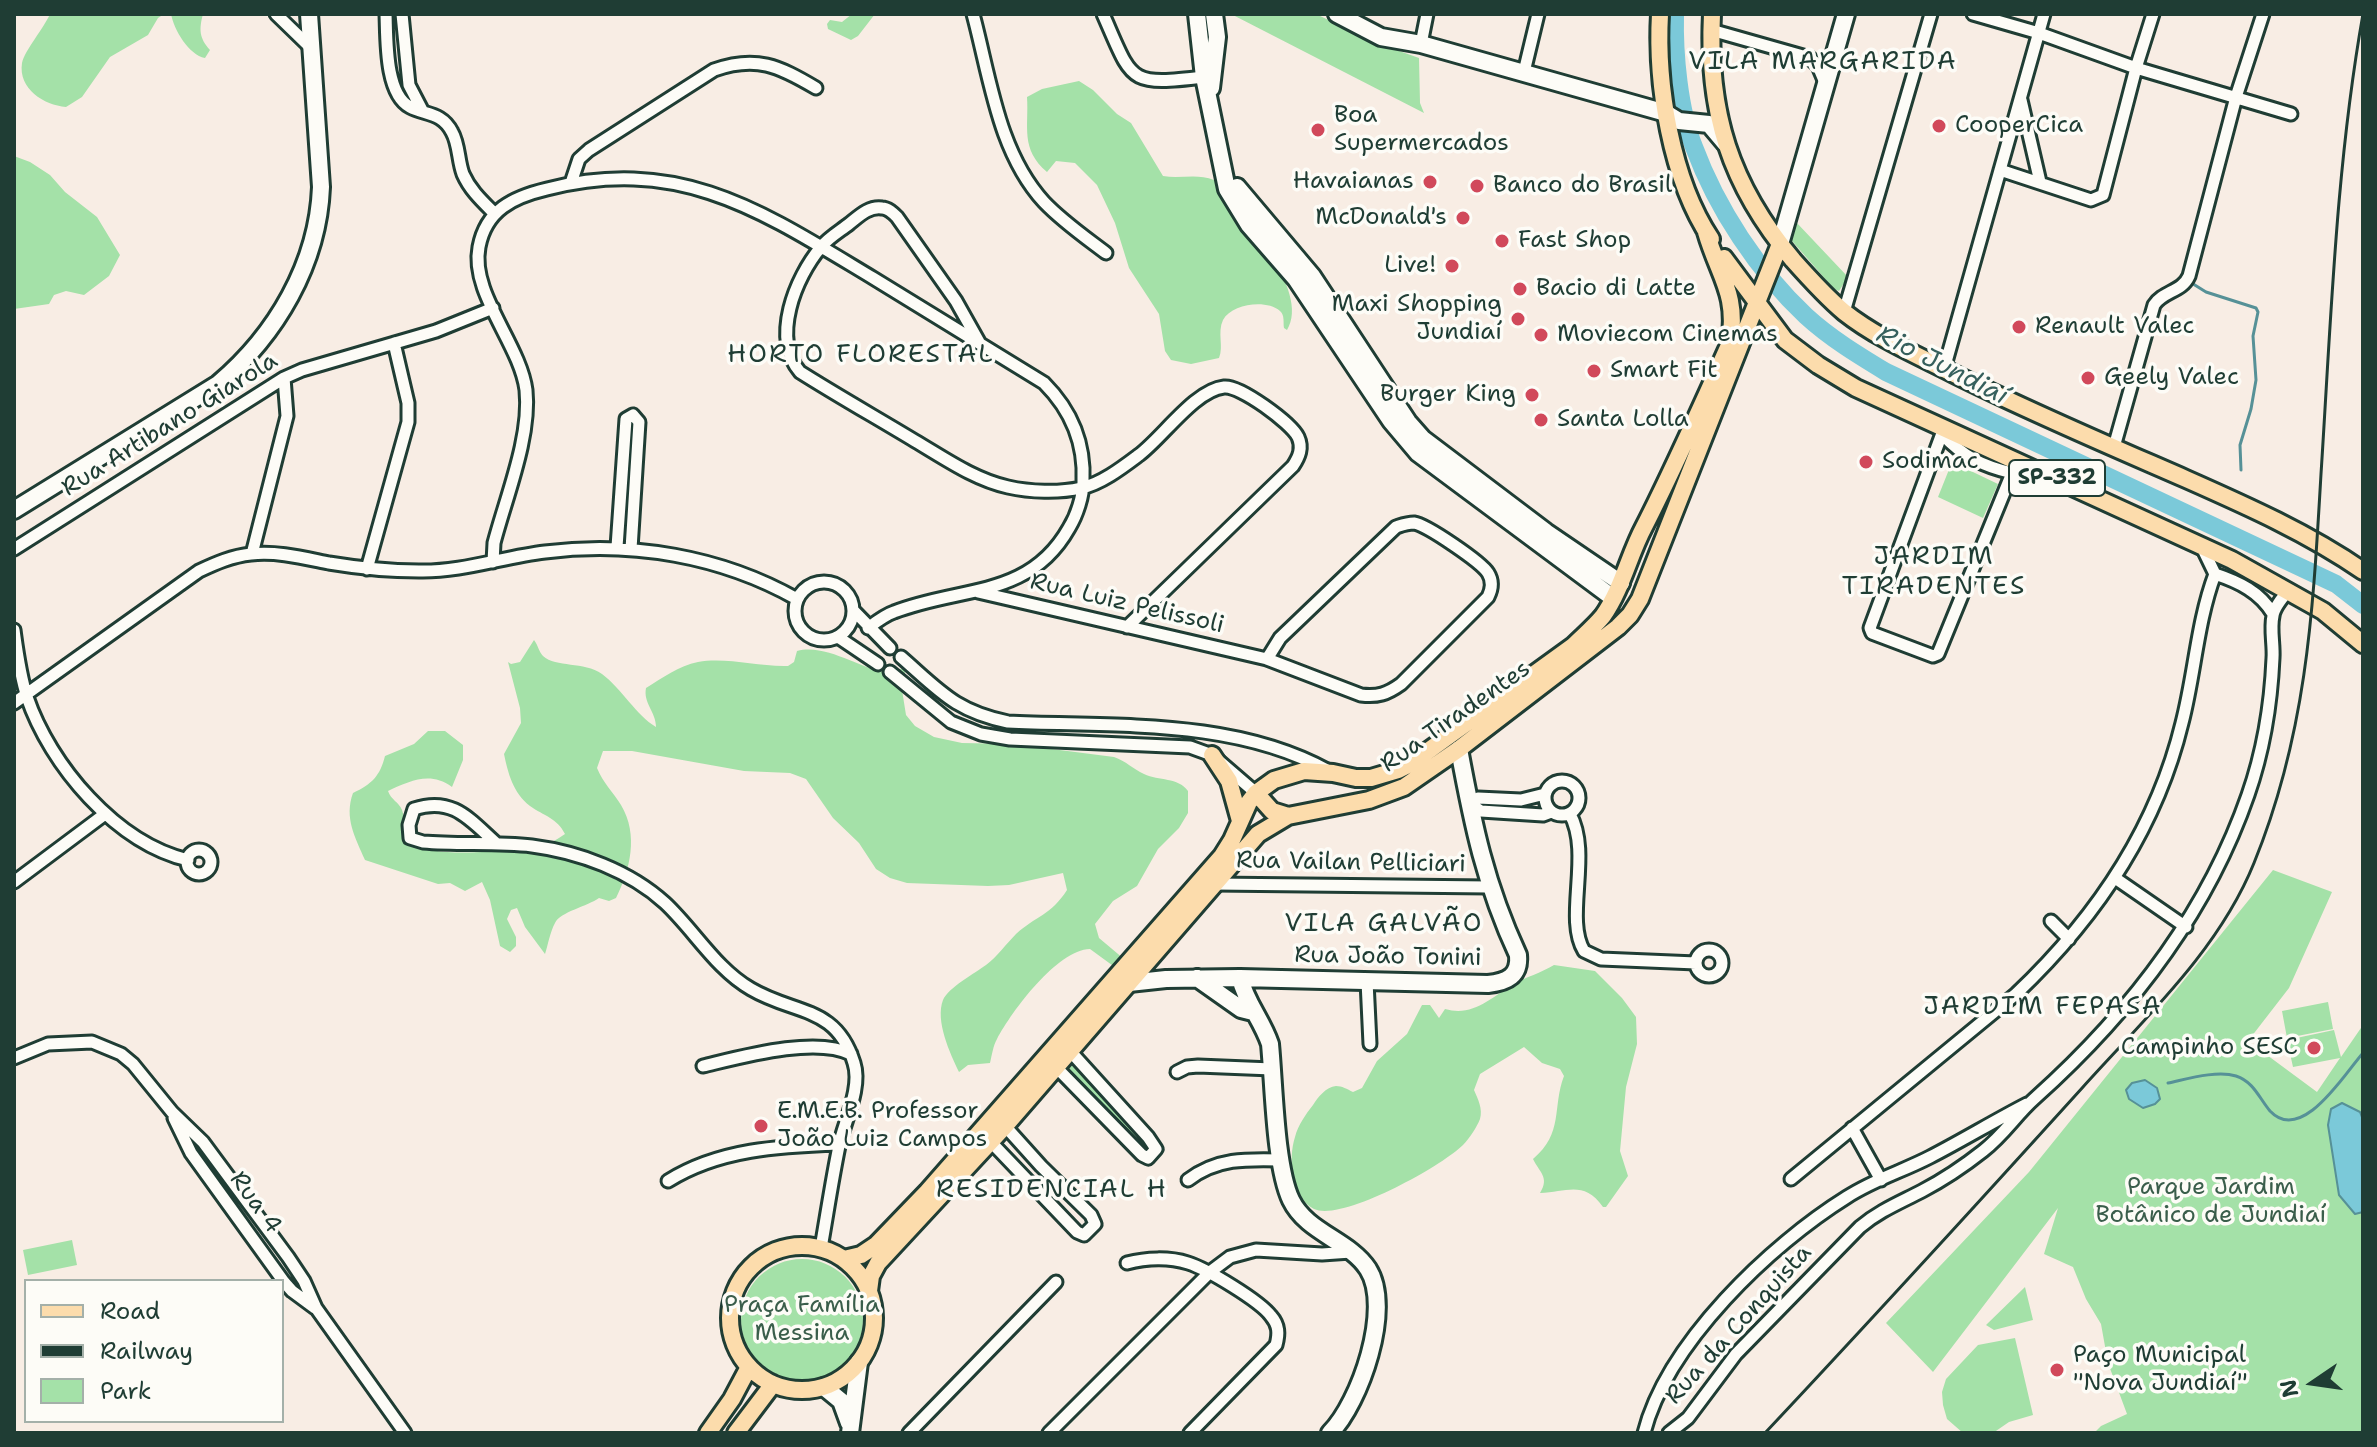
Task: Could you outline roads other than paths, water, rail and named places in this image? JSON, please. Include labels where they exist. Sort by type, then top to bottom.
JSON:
[{"type":"main road","name":"SP-332","points":[[1660,14],[1660,77],[1689,196],[1706,232],[1785,340],[1856,388],[2018,468],[2201,544],[2289,590],[2323,611],[2363,644]]},
{"type":"main road","name":"SP-332","points":[[1711,22],[1715,97],[1725,143],[1743,188],[1777,252],[1844,312],[1877,335],[1944,369],[2256,510],[2335,551],[2363,571]]},
{"type":"main road","name":"Rua Tiradentes","points":[[1256,793],[1274,780],[1304,771],[1371,778],[1410,764],[1573,646],[1600,620],[1618,594],[1642,530],[1667,483],[1730,343],[1734,319],[1732,305],[1706,232]]},
{"type":"main road","name":"Rua Tiradentes","points":[[869,1291],[871,1276],[878,1263],[1071,1052],[1258,834],[1288,816],[1389,794],[1420,777],[1630,615],[1640,599],[1777,252]]},
{"type":"main road","points":[[1642,530],[1634,563],[1641,570],[1653,566]]},
{"type":"main road","points":[[2335,551],[2351,553],[2363,559]]},
{"type":"main road","points":[[1618,627],[1618,594],[1640,599]]},
{"type":"main road","points":[[1212,755],[1229,781],[1240,821]]},
{"type":"main road","points":[[1315,809],[1329,803],[1338,793],[1339,786],[1333,773]]},
{"type":"main road","points":[[844,1259],[861,1255],[876,1245],[927,1192],[1222,856],[1256,793],[1272,811],[1288,816]]},
{"type":"main road","points":[[798,1246],[821,1248],[844,1259],[858,1273],[869,1291],[873,1309],[869,1345],[859,1362],[844,1377],[824,1387],[807,1390],[773,1384],[749,1367],[736,1348],[730,1325],[731,1302],[740,1280],[755,1262],[775,1250],[798,1246]]},
{"type":"main road","points":[[708,1433],[732,1399],[749,1367]]},
{"type":"main road","points":[[736,1433],[773,1384]]},
{"type":"street","points":[[276,14],[311,48]]},
{"type":"street","points":[[14,510],[218,384],[271,330],[297,283],[312,244],[320,208],[309,14]]},
{"type":"street","points":[[386,14],[388,58],[395,87],[411,108],[443,120],[452,132],[463,173],[471,189],[494,213]]},
{"type":"street","points":[[402,14],[409,85],[422,110]]},
{"type":"street","points":[[973,14],[1003,129],[1027,181],[1069,225],[1106,253]]},
{"type":"street","points":[[1103,14],[1128,68],[1138,77],[1150,82],[1204,77]]},
{"type":"street","points":[[1197,14],[1204,77],[1227,189],[1249,225],[1296,279],[1391,421],[1418,453],[1618,594]]},
{"type":"street","points":[[1337,14],[1381,37],[1421,44],[1524,72],[1672,124],[1709,124],[1725,143]]},
{"type":"street","points":[[1421,44],[1427,14]]},
{"type":"street","points":[[1524,72],[1538,14]]},
{"type":"street","name":"Rua Tiradentes","points":[[1777,252],[1846,14]]},
{"type":"street","points":[[1844,312],[1931,14]]},
{"type":"street","points":[[1973,14],[2039,33],[2136,68],[2291,114]]},
{"type":"street","points":[[1944,369],[2044,14]]},
{"type":"street","points":[[2000,170],[2091,200],[2103,195],[2153,14]]},
{"type":"street","points":[[2114,447],[2154,305],[2158,299],[2183,286],[2189,276],[2236,97],[2263,14]]},
{"type":"street","points":[[1209,102],[1217,37],[1213,16]]},
{"type":"street","points":[[1711,22],[1810,58],[1818,66],[1826,85]]},
{"type":"street","points":[[1810,58],[1828,52],[1838,41]]},
{"type":"street","points":[[571,183],[579,159],[589,150],[714,70],[732,63],[765,64],[792,74],[816,88]]},
{"type":"street","points":[[395,87],[409,85]]},
{"type":"street","points":[[2020,99],[2040,182]]},
{"type":"street","points":[[1222,161],[1244,199],[1312,276],[1394,402],[1423,439],[1546,532],[1618,594]]},
{"type":"street","points":[[493,562],[494,543],[523,436],[526,388],[479,271],[478,252],[482,233],[494,213],[521,195],[571,183],[651,178],[696,187],[763,213],[1044,383],[1059,399],[1073,422],[1084,466],[1083,488],[1073,521],[1058,548],[1038,566],[1016,578],[977,592],[890,613],[868,628]]},
{"type":"street","points":[[979,342],[956,301],[890,211],[881,208],[862,214],[821,247],[800,281],[788,326],[789,356],[800,372],[983,479],[1008,487],[1030,490],[1083,488],[1143,452],[1201,397],[1220,387],[1236,389],[1255,399],[1298,437],[1299,456],[1293,466],[1127,627]]},
{"type":"street","points":[[1259,216],[1258,221],[1274,253]]},
{"type":"street","name":"Rua Artibano Giarola","points":[[14,549],[284,378],[436,331],[493,308]]},
{"type":"street","points":[[1337,341],[1334,326],[1338,313]]},
{"type":"street","points":[[367,569],[408,422],[408,403],[394,343]]},
{"type":"street","points":[[252,554],[287,416],[284,378]]},
{"type":"street","points":[[617,547],[626,419],[633,415],[639,422],[631,549]]},
{"type":"street","points":[[1391,421],[1402,431],[1423,439]]},
{"type":"street","points":[[1943,431],[1870,628],[1872,633],[1933,656],[1938,654],[2018,468]]},
{"type":"street","name":"Rua Luiz Pelissoli","points":[[977,592],[1267,659],[1361,695],[1375,697],[1388,693],[1488,597],[1492,589],[1491,579],[1487,571],[1466,554],[1419,524],[1396,527],[1280,638],[1267,659]]},
{"type":"street","points":[[1791,1179],[2016,994],[2090,915],[2115,878],[2146,826],[2182,723],[2206,597],[2215,574],[2201,544]]},
{"type":"street","points":[[14,703],[199,571],[224,560],[252,554],[278,554],[367,569],[425,571],[543,552],[617,547],[727,568],[767,582],[797,599]]},
{"type":"street","points":[[1644,1433],[1650,1410],[1687,1345],[1717,1309],[1794,1234],[1851,1194],[1931,1157],[2031,1102],[2061,1076],[2129,1003],[2186,927],[2226,849],[2248,795],[2261,747],[2273,658],[2273,614],[2266,602],[2234,580],[2215,574]]},
{"type":"street","points":[[854,611],[852,621],[838,637],[821,640],[804,633],[795,617],[797,599],[805,588],[817,582],[830,582],[842,587],[854,611],[890,648]]},
{"type":"street","points":[[2273,614],[2289,590]]},
{"type":"street","points":[[14,630],[26,695],[54,753],[105,814],[150,846],[188,860]]},
{"type":"street","points":[[838,637],[878,664]]},
{"type":"street","points":[[901,657],[956,706],[983,717],[1008,722],[1232,735],[1286,750],[1333,773]]},
{"type":"street","points":[[890,672],[951,722],[981,734],[1010,739],[1190,747],[1212,755],[1256,793]]},
{"type":"street","points":[[1212,755],[1221,741],[1232,735]]},
{"type":"street","name":"Rua João Tonini","points":[[1129,983],[1240,978],[1488,984],[1503,983],[1511,978],[1519,964],[1518,955],[1489,887],[1459,749]]},
{"type":"street","points":[[1545,794],[1551,812],[1560,816],[1570,814],[1577,807],[1579,798],[1573,785],[1564,781],[1554,783],[1545,794],[1521,800],[1478,798],[1469,803],[1481,811],[1543,815],[1551,812]]},
{"type":"street","points":[[497,844],[461,813],[447,806],[424,806],[414,809],[410,817],[410,838],[423,842],[533,846],[575,856],[632,879],[663,901],[735,979],[753,990],[822,1018],[833,1025],[846,1041],[856,1074],[839,1144],[821,1248]]},
{"type":"street","points":[[14,882],[105,814]]},
{"type":"street","points":[[1570,814],[1579,838],[1578,935],[1584,951],[1601,959],[1696,963]]},
{"type":"street","points":[[2115,878],[2186,927]]},
{"type":"street","name":"Rua Vailan Pelliciari","points":[[1213,884],[1489,887]]},
{"type":"street","points":[[2051,921],[2069,939]]},
{"type":"street","points":[[1150,958],[1166,979]]},
{"type":"street","points":[[1197,978],[1241,1009],[1253,1012]]},
{"type":"street","points":[[1240,978],[1253,1012],[1265,1030],[1282,1160],[1293,1204],[1304,1218],[1351,1252],[1367,1268],[1377,1301],[1377,1320],[1368,1355],[1350,1404],[1330,1433]]},
{"type":"street","points":[[1367,981],[1370,1044]]},
{"type":"street","name":"Rua 4","points":[[14,1058],[48,1044],[92,1042],[121,1054],[133,1064],[172,1112],[203,1142],[261,1220],[304,1281],[316,1308],[405,1433]]},
{"type":"street","points":[[703,1066],[771,1051],[838,1047],[851,1054]]},
{"type":"street","points":[[1056,1067],[1142,1155],[1148,1158],[1154,1154],[1156,1149],[1148,1137],[1071,1052]]},
{"type":"street","points":[[1177,1072],[1198,1066],[1272,1069]]},
{"type":"street","name":"Rua da Conquista","points":[[1669,1433],[1688,1418],[1736,1354],[1860,1227],[1880,1210],[1922,1191],[1982,1152],[2006,1133],[2031,1102]]},
{"type":"street","name":"Rua 4","points":[[172,1112],[191,1153],[283,1279]]},
{"type":"street","points":[[991,1142],[1077,1232],[1084,1235],[1095,1224],[1091,1215],[1005,1126]]},
{"type":"street","points":[[1852,1128],[1881,1180]]},
{"type":"street","points":[[668,1181],[708,1161],[743,1152],[839,1144]]},
{"type":"street","points":[[1188,1180],[1205,1167],[1223,1162],[1282,1160]]},
{"type":"street","points":[[247,1230],[261,1220]]},
{"type":"street","points":[[1049,1433],[1210,1272],[1230,1257],[1256,1250],[1322,1254],[1351,1252]]},
{"type":"street","points":[[269,1260],[283,1251]]},
{"type":"street","points":[[1127,1263],[1145,1259],[1186,1262],[1210,1272],[1270,1314],[1279,1334],[1276,1345],[1264,1359],[1190,1433]]},
{"type":"street","name":"Rua 4","points":[[284,1280],[292,1291],[316,1308]]},
{"type":"street","points":[[909,1433],[1056,1282]]},
{"type":"street","points":[[850,1433],[859,1362]]},
{"type":"street","points":[[824,1387],[846,1408],[850,1433]]},
{"type":"water","points":[[2145,1080],[2157,1088],[2160,1099],[2143,1108],[2129,1099],[2126,1090],[2132,1083]]},
{"type":"water","points":[[2342,1103],[2360,1112],[2363,1120],[2363,1212],[2355,1214],[2339,1195],[2328,1125],[2331,1109]]},
{"type":"waterway","name":"Rio Jundiaí","points":[[1675,14],[1681,99],[1703,170],[1727,216],[1756,259],[1788,298],[1815,324],[1886,372],[2336,584],[2363,605]]},
{"type":"waterway","points":[[2190,282],[2206,292],[2256,308],[2258,312],[2253,336],[2256,380],[2240,445],[2241,470]]},
{"type":"waterway","points":[[2168,1083],[2211,1075],[2236,1076],[2252,1086],[2270,1111],[2282,1119],[2296,1119],[2322,1102],[2363,1053]]},
{"type":"railway","points":[[1765,1433],[2179,982],[2221,925],[2254,863],[2286,767],[2304,671],[2315,574],[2340,186],[2363,14]]},
{"type":"place","name":"CooperCica","points":[[1939,126]]},
{"type":"place","name":"Boa Supermercados","points":[[1318,130]]},
{"type":"place","name":"Havaianas","points":[[1430,182]]},
{"type":"place","name":"Banco do Brasil","points":[[1477,186]]},
{"type":"place","name":"McDonald's","points":[[1463,218]]},
{"type":"place","name":"Fast Shop","points":[[1502,241]]},
{"type":"place","name":"Live!","points":[[1452,266]]},
{"type":"place","name":"Bacio di Latte","points":[[1520,289]]},
{"type":"place","name":"Maxi Shopping Jundiaí","points":[[1518,319]]},
{"type":"place","name":"Renault Valec","points":[[2019,327]]},
{"type":"place","name":"Moviecom Cinemas","points":[[1541,335]]},
{"type":"place","name":"Smart Fit","points":[[1594,371]]},
{"type":"place","name":"Geely Valec","points":[[2088,378]]},
{"type":"place","name":"Burger King","points":[[1532,395]]},
{"type":"place","name":"Santa Lolla","points":[[1541,420]]},
{"type":"place","name":"Sodimac","points":[[1866,462]]},
{"type":"place","name":"Campinho SESC","points":[[2314,1048]]},
{"type":"place","name":"E.M.E.B. Professor João Luiz Campos","points":[[761,1126]]},
{"type":"place","name":"Paço Municipal \"Nova Jundiaí\"","points":[[2057,1370]]},
{"type":"district","name":"VILA MARGARIDA","points":[[1823,62]]},
{"type":"district","name":"HORTO FLORESTAL","points":[[861,355]]},
{"type":"district","name":"JARDIM TIRADENTES","points":[[1934,572]]},
{"type":"district","name":"VILA GALVÃO","points":[[1384,924]]},
{"type":"district","name":"JARDIM FEPASA","points":[[2043,1007]]},
{"type":"district","name":"RESIDENCIAL H","points":[[1052,1190]]},
{"type":"park label","name":"Parque Jardim Botânico de Jundiaí","points":[[2211,1202]]},
{"type":"park label","name":"Praça Família Messina","points":[[802,1320]]}]
